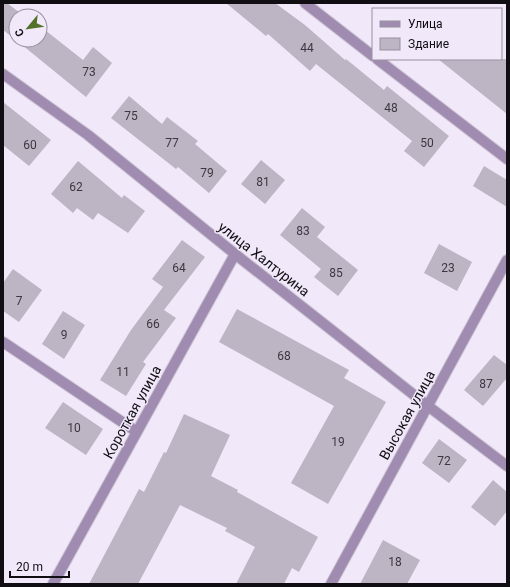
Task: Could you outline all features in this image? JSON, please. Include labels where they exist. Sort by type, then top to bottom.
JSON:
[{"type":"street","points":[[304,3],[372,55]]},
{"type":"street","points":[[378,60],[507,159]]},
{"type":"street","name":"улица Халтурина","points":[[3,74],[88,135],[428,406],[507,466]]},
{"type":"street","name":"Короткая улица","points":[[53,584],[236,254]]},
{"type":"street","name":"Высокая улица","points":[[331,584],[507,260]]},
{"type":"street","points":[[3,342],[137,432]]},
{"type":"building","points":[[3,3],[7,3],[14,8],[8,8],[8,34],[3,30]]},
{"type":"building","points":[[226,3],[275,3],[305,25],[345,60],[346,59],[384,90],[387,86],[449,136],[424,167],[404,151],[412,141],[316,64],[310,71],[268,34],[266,36]]},
{"type":"building","points":[[48,32],[83,60],[93,47],[112,63],[86,97],[26,48],[48,48]]},
{"type":"building","points":[[507,59],[507,114],[439,60]]},
{"type":"building","points":[[129,96],[162,124],[167,117],[198,141],[195,144],[227,171],[209,193],[178,167],[176,169],[111,118]]},
{"type":"building","points":[[3,102],[51,140],[29,166],[3,145]]},
{"type":"building","points":[[261,160],[285,180],[265,204],[241,184]]},
{"type":"building","points":[[78,161],[122,198],[124,195],[145,211],[128,233],[98,213],[93,220],[77,208],[73,213],[51,194]]},
{"type":"building","points":[[484,166],[507,180],[507,207],[473,186]]},
{"type":"building","points":[[302,208],[325,227],[317,237],[358,270],[338,296],[314,277],[321,269],[280,235]]},
{"type":"building","points":[[182,240],[205,257],[164,310],[176,318],[143,362],[146,364],[126,396],[100,380],[131,330],[163,287],[152,279]]},
{"type":"building","points":[[439,244],[472,262],[457,291],[424,273]]},
{"type":"building","points":[[13,269],[42,290],[19,322],[3,311],[3,283]]},
{"type":"building","points":[[237,309],[349,370],[344,378],[386,402],[328,504],[291,483],[334,406],[219,342]]},
{"type":"building","points":[[63,311],[85,325],[64,359],[42,344]]},
{"type":"building","points":[[494,355],[507,365],[507,378],[483,406],[464,390]]},
{"type":"building","points":[[63,402],[103,429],[86,455],[45,428]]},
{"type":"building","points":[[184,414],[230,435],[211,476],[238,490],[237,492],[318,537],[299,572],[292,568],[284,584],[236,584],[255,547],[225,531],[227,528],[180,505],[138,584],[89,584],[139,489],[144,492],[164,452],[166,453]]},
{"type":"building","points":[[439,439],[467,460],[449,483],[422,463]]},
{"type":"building","points":[[493,480],[507,492],[507,511],[495,526],[471,507]]},
{"type":"building","points":[[383,540],[420,560],[407,584],[360,584]]}]
